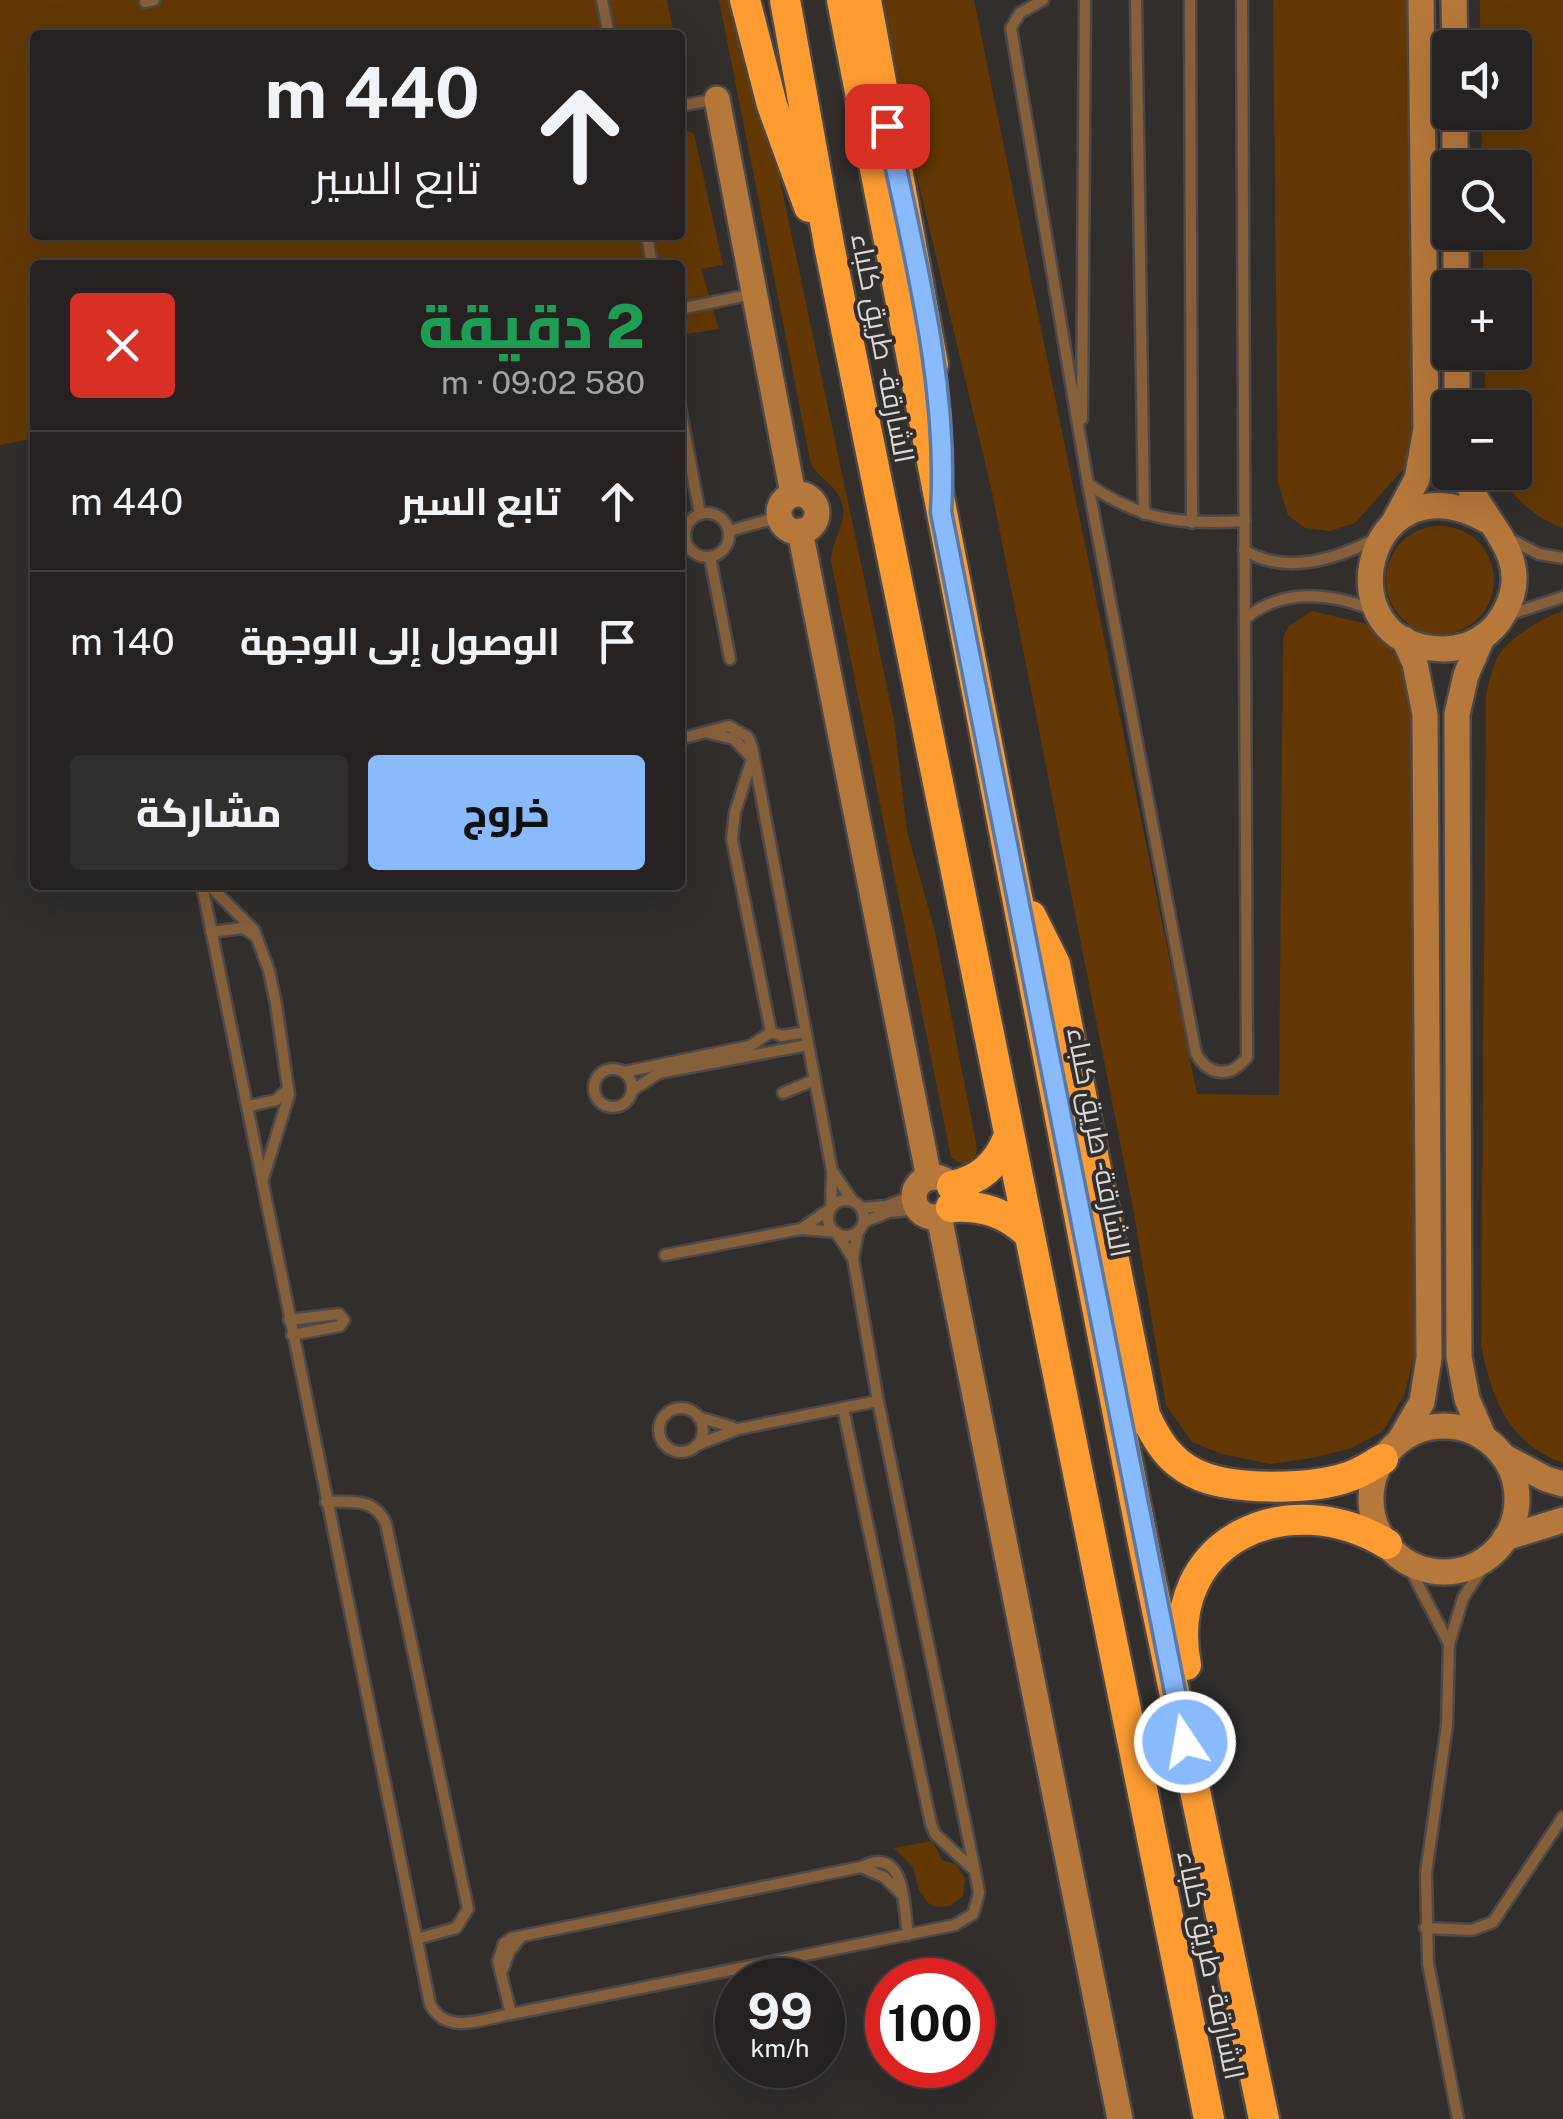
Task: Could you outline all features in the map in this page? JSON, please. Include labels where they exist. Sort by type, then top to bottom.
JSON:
[{"type":"highway","points":[[745,0],[781,134],[830,250]]},
{"type":"highway","name":"الشارقة - طريق كلباء","points":[[785,0],[830,250],[1209,2119]]},
{"type":"highway","name":"الشارقة - طريق كلباء","points":[[842,0],[1145,1553],[1264,2119]]},
{"type":"highway","points":[[866,0],[933,363],[943,452],[941,512]]},
{"type":"highway","points":[[1018,894],[1055,964],[1145,1415],[1156,1438],[1172,1458],[1193,1473],[1217,1482],[1248,1484],[1329,1482],[1348,1477],[1391,1450]]},
{"type":"highway","points":[[934,1199],[987,1171],[1004,1150],[1008,1138]]},
{"type":"highway","points":[[934,1199],[1000,1213],[1028,1233]]},
{"type":"highway","points":[[1274,2119],[1182,1641],[1184,1607],[1192,1583],[1207,1562],[1244,1532],[1264,1524],[1313,1518],[1339,1522],[1364,1530],[1396,1553]]},
{"type":"highway","points":[[1191,2119],[1198,2066]]},
{"type":"street","points":[[1421,0],[1426,429],[1417,479],[1373,553],[1369,573],[1378,612],[1404,639],[1415,663],[1425,715],[1429,1358],[1422,1402],[1374,1480],[1371,1502],[1376,1524],[1396,1553],[1426,1570],[1448,1572],[1469,1568],[1497,1548],[1563,1520]]},
{"type":"street","points":[[1454,0],[1454,30]]},
{"type":"street","points":[[717,99],[793,494],[810,499],[816,510],[814,521],[790,524],[934,1199],[1120,2119]]},
{"type":"street","points":[[1404,639],[1444,650],[1464,646],[1482,638],[1503,617],[1512,597],[1511,554],[1471,490]]},
{"type":"street","points":[[1388,528],[1416,509],[1441,504],[1466,508],[1495,528]]},
{"type":"street","points":[[1482,638],[1466,675],[1457,714],[1460,1357],[1466,1400],[1516,1488],[1513,1523],[1497,1548]]},
{"type":"street","points":[[1391,1450],[1420,1430],[1464,1428],[1563,1484]]},
{"type":"lane","points":[[602,0],[608,30]]},
{"type":"lane","points":[[1044,0],[1020,13],[1011,28],[1088,484],[1196,1054],[1214,1072],[1228,1073],[1240,1068],[1247,1057],[1242,0]]},
{"type":"lane","points":[[1082,447],[1085,0]]},
{"type":"lane","points":[[1136,0],[1144,514]]},
{"type":"lane","points":[[1190,0],[1192,523]]},
{"type":"lane","points":[[685,105],[717,99]]},
{"type":"lane","points":[[685,308],[754,294]]},
{"type":"lane","points":[[685,434],[700,514]]},
{"type":"lane","points":[[1088,484],[1144,514],[1192,523],[1244,521]]},
{"type":"lane","points":[[685,534],[688,524],[700,514],[722,518],[729,531],[727,545],[710,557],[694,554],[685,543]]},
{"type":"lane","points":[[729,531],[790,524]]},
{"type":"lane","points":[[1244,550],[1265,560],[1299,564],[1342,554],[1388,528]]},
{"type":"lane","points":[[1495,528],[1524,548],[1563,558]]},
{"type":"lane","points":[[710,557],[730,658]]},
{"type":"lane","points":[[1245,619],[1274,600],[1300,596],[1340,599],[1378,612]]},
{"type":"lane","points":[[1503,617],[1563,597]]},
{"type":"lane","points":[[206,890],[292,1335],[430,2004],[440,2019],[457,2024],[955,1925],[974,1914],[979,1893],[852,1258],[828,1221],[832,1171],[752,758],[734,739],[708,733],[685,738]]},
{"type":"lane","points":[[752,758],[735,812],[732,839],[770,1032]]},
{"type":"lane","points":[[211,890],[246,918],[269,971],[289,1088],[263,1180]]},
{"type":"lane","points":[[211,932],[243,928],[258,939]]},
{"type":"lane","points":[[770,1032],[782,1036],[806,1032]]},
{"type":"lane","points":[[624,1072],[750,1046],[770,1032]]},
{"type":"lane","points":[[633,1090],[631,1080],[617,1068],[603,1071],[594,1082],[596,1097],[613,1108],[660,1073],[808,1045]]},
{"type":"lane","points":[[783,1093],[815,1080]]},
{"type":"lane","points":[[249,1106],[276,1100],[289,1088]]},
{"type":"lane","points":[[832,1171],[857,1204],[861,1227],[852,1258]]},
{"type":"lane","points":[[801,1229],[840,1200],[887,1209],[934,1199]]},
{"type":"lane","points":[[665,1255],[801,1229],[847,1236],[887,1209]]},
{"type":"lane","points":[[289,1320],[339,1314],[344,1320],[340,1326],[292,1335]]},
{"type":"lane","points":[[738,1428],[676,1409],[662,1418],[659,1425],[662,1441],[674,1451],[690,1450],[738,1428],[878,1401]]},
{"type":"lane","points":[[844,1408],[931,1824],[939,1838],[975,1871]]},
{"type":"lane","points":[[697,1445],[702,1434],[698,1417]]},
{"type":"lane","points":[[326,1502],[369,1504],[377,1508],[386,1524],[468,1908],[462,1923],[449,1932],[417,1938]]},
{"type":"lane","points":[[1458,2119],[1430,1980],[1425,1928],[1427,1860],[1447,1725],[1450,1644],[1464,1598],[1497,1548]]},
{"type":"lane","points":[[1396,1553],[1450,1644]]},
{"type":"lane","points":[[1425,1928],[1472,1930],[1493,1922],[1563,1816]]},
{"type":"lane","points":[[511,2014],[502,1970],[509,1952],[522,1936],[861,1867],[884,1877],[902,1895],[908,1934]]},
{"type":"shaded area","points":[[0,0],[667,0],[673,30],[30,30],[30,240],[685,240],[685,129],[694,134],[723,265],[701,269],[719,329],[685,334],[685,260],[30,260],[30,439],[0,445]]},
{"type":"shaded area","points":[[719,0],[742,0],[894,720],[907,831],[935,932],[977,1148],[975,1159],[965,1166],[951,1157],[831,561],[842,521],[842,505],[836,491],[811,464]]},
{"type":"shaded area","points":[[875,0],[974,0],[1197,1094],[1279,1095],[1283,638],[1289,626],[1312,611],[1371,625],[1402,663],[1413,698],[1418,741],[1415,1355],[1404,1395],[1383,1431],[1352,1448],[1270,1464],[1222,1454],[1192,1442],[1166,1405],[1133,1208],[992,492]]},
{"type":"shaded area","points":[[1273,0],[1409,0],[1417,417],[1407,465],[1355,523],[1330,531],[1305,528],[1288,515],[1278,483]]},
{"type":"shaded area","points":[[1480,0],[1563,0],[1563,528],[1544,519],[1510,490],[1532,490],[1532,390],[1485,390],[1485,370],[1532,370],[1532,270],[1483,270],[1483,250],[1532,250],[1532,150],[1482,150],[1481,130],[1532,130],[1532,30],[1480,30]]},
{"type":"shaded area","points":[[1440,526],[1461,530],[1478,542],[1490,559],[1494,580],[1490,601],[1478,618],[1461,630],[1440,634],[1419,630],[1402,618],[1390,601],[1386,580],[1390,559],[1402,542],[1419,530]]},
{"type":"shaded area","points":[[1563,611],[1563,1463],[1528,1443],[1505,1417],[1481,1346],[1486,695],[1494,665],[1504,649],[1527,629]]},
{"type":"shaded area","points":[[932,1841],[942,1860],[957,1865],[965,1879],[963,1896],[950,1906],[928,1903],[919,1890],[913,1867],[894,1848]]},
{"type":"route","points":[[887,126],[933,363],[943,452],[941,512],[1185,1742]]}]
